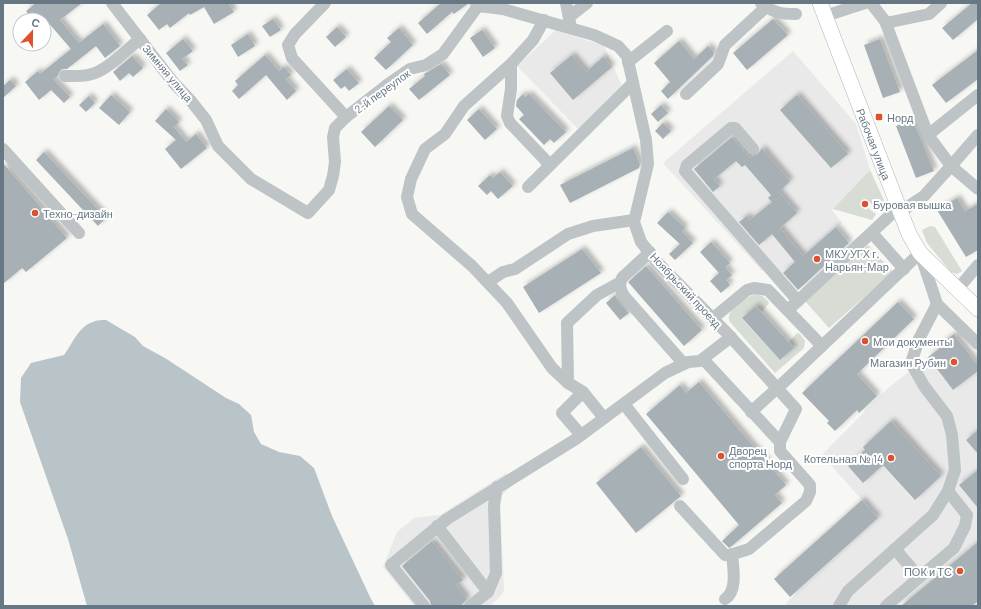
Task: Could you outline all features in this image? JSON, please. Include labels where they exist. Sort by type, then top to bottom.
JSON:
[{"type":"main road","name":"Рабочая улица","points":[[822,10],[909,234],[920,253],[978,309]]},
{"type":"street","name":"Зимняя улица","points":[[112,3],[173,82],[206,120],[218,146],[251,179],[308,213],[329,190],[334,169],[333,137],[335,128]]},
{"type":"street","points":[[325,3],[295,34],[288,45],[292,58],[346,117]]},
{"type":"street","points":[[566,3],[570,22]]},
{"type":"street","points":[[570,22],[587,3]]},
{"type":"street","points":[[822,10],[865,3]]},
{"type":"street","points":[[872,3],[886,23],[928,135],[951,166],[978,189]]},
{"type":"street","points":[[886,23],[928,14],[941,3]]},
{"type":"street","points":[[477,4],[544,20],[570,22],[618,46],[627,56],[646,140],[648,164],[634,220],[593,226],[568,234],[515,269],[503,272],[488,282]]},
{"type":"street","name":"2-й переулок","points":[[335,128],[346,117],[410,69],[426,65],[443,54],[477,4]]},
{"type":"street","points":[[686,94],[718,64],[725,45],[764,5],[782,14],[796,14]]},
{"type":"street","points":[[544,20],[533,40],[511,64],[464,106],[445,134],[425,149],[411,179],[407,197],[412,214],[472,266],[488,282],[507,303],[552,368],[568,383],[583,392],[604,418]]},
{"type":"street","points":[[628,62],[667,31]]},
{"type":"street","points":[[65,76],[81,77],[95,73],[108,66],[140,39]]},
{"type":"street","points":[[511,64],[511,89],[507,116],[510,123],[550,165]]},
{"type":"street","points":[[528,187],[632,83]]},
{"type":"street","points":[[928,135],[978,95]]},
{"type":"street","points":[[753,149],[735,128],[731,128],[686,165],[684,171],[798,301]]},
{"type":"street","points":[[788,310],[899,210],[924,196],[978,134]]},
{"type":"street","points":[[3,149],[79,233]]},
{"type":"street","name":"Ноябрьский проезд","points":[[634,220],[642,242],[657,262],[729,335],[796,409],[780,442]]},
{"type":"street","points":[[872,233],[904,269]]},
{"type":"street","points":[[568,383],[567,323],[597,295],[619,283],[622,278],[650,252]]},
{"type":"street","points":[[751,412],[920,253],[937,304],[978,344]]},
{"type":"street","points":[[957,290],[978,265]]},
{"type":"street","points":[[619,283],[624,296],[684,364]]},
{"type":"street","points":[[712,319],[747,290],[754,288],[768,290],[822,346]]},
{"type":"street","points":[[839,606],[848,591],[933,515],[948,491],[955,470],[952,435],[947,416],[924,386],[911,363],[919,339],[937,304]]},
{"type":"street","points":[[424,606],[391,565],[447,518],[581,435],[666,374],[688,362],[700,361],[729,335]]},
{"type":"street","points":[[680,506],[725,555],[749,550],[806,502],[810,492],[810,485],[780,451],[780,442],[703,359]]},
{"type":"street","points":[[581,435],[562,413],[583,392]]},
{"type":"street","points":[[624,404],[683,479]]},
{"type":"street","points":[[470,606],[488,592],[496,573],[494,505],[497,487]]},
{"type":"street","points":[[886,606],[954,548],[965,526],[967,515],[948,491]]},
{"type":"street","points":[[437,526],[488,592]]},
{"type":"street","points":[[895,549],[919,577]]},
{"type":"street","points":[[725,599],[731,593],[732,587],[732,554]]},
{"type":"shaded area","points":[[556,30],[604,46],[623,88],[579,130],[517,66]]},
{"type":"shaded area","points":[[793,51],[856,124],[870,170],[832,210],[842,223],[781,275],[770,263],[762,271],[663,163]]},
{"type":"shaded area","points":[[870,170],[884,200],[878,210],[866,199],[861,205],[866,210],[868,208],[876,214],[872,220],[833,209]]},
{"type":"shaded area","points":[[930,226],[935,227],[962,271],[957,274],[951,272],[927,243],[922,230]]},
{"type":"shaded area","points":[[868,245],[893,272],[829,328],[805,301]]},
{"type":"shaded area","points":[[756,294],[764,297],[769,303],[762,312],[756,306],[742,319],[780,360],[794,348],[789,342],[797,333],[800,334],[805,341],[804,348],[775,373],[729,319],[730,313],[736,306],[745,299]]},
{"type":"shaded area","points":[[106,320],[135,337],[143,346],[165,358],[226,398],[239,404],[251,415],[254,432],[261,444],[279,452],[300,456],[314,468],[332,516],[375,606],[87,606],[68,539],[20,402],[21,378],[31,363],[64,355],[76,336],[88,324],[95,321]]},
{"type":"shaded area","points":[[928,357],[953,390],[978,371],[978,606],[784,606],[878,518],[822,455],[888,388]]},
{"type":"shaded area","points":[[506,473],[514,484],[502,495],[500,501],[504,591],[500,597],[489,606],[414,606],[383,567],[397,532],[414,518],[440,515]]},
{"type":"building","points":[[36,3],[82,3],[60,20],[79,43],[103,24],[120,46],[105,58],[96,46],[67,69],[62,69],[59,72],[58,76],[53,79],[70,97],[64,103],[51,90],[39,100],[25,82],[38,71],[40,74],[71,49],[52,27],[52,12],[26,11]]},
{"type":"building","points":[[161,3],[228,3],[234,12],[214,24],[204,7],[190,15],[189,13],[170,28],[167,24],[159,30],[147,15]]},
{"type":"building","points":[[441,3],[469,3],[454,14],[452,12],[427,34],[418,23]]},
{"type":"building","points":[[972,3],[978,3],[978,19],[953,40],[942,28]]},
{"type":"building","points":[[273,19],[281,30],[270,37],[262,26]]},
{"type":"building","points":[[773,19],[788,35],[747,70],[733,53]]},
{"type":"building","points":[[337,27],[346,37],[335,47],[326,37]]},
{"type":"building","points":[[399,28],[413,45],[386,70],[374,58],[391,42],[387,38]]},
{"type":"building","points":[[482,30],[495,48],[483,57],[470,38]]},
{"type":"building","points":[[248,34],[255,46],[238,57],[231,45]]},
{"type":"building","points":[[183,39],[193,51],[182,59],[188,65],[180,71],[166,53]]},
{"type":"building","points":[[880,39],[900,92],[883,98],[864,45]]},
{"type":"building","points":[[679,41],[694,59],[708,46],[714,52],[713,56],[668,99],[661,91],[670,82],[654,63]]},
{"type":"building","points":[[978,50],[978,79],[946,103],[932,85]]},
{"type":"building","points":[[265,55],[279,71],[284,67],[291,75],[286,79],[296,91],[287,100],[266,75],[239,99],[232,91],[238,85],[235,81]]},
{"type":"building","points":[[572,55],[586,72],[603,57],[612,67],[573,100],[550,73]]},
{"type":"building","points":[[132,56],[143,68],[133,77],[129,73],[120,81],[113,72]]},
{"type":"building","points":[[441,64],[450,75],[419,100],[409,89],[425,76],[424,74]]},
{"type":"building","points":[[347,69],[359,83],[349,91],[345,86],[341,89],[333,80]]},
{"type":"building","points":[[10,80],[16,86],[3,98],[3,86]]},
{"type":"building","points":[[523,94],[525,97],[529,94],[566,132],[554,143],[550,139],[544,145],[519,119],[524,115],[516,106],[517,100]]},
{"type":"building","points":[[111,95],[130,112],[119,125],[99,108]]},
{"type":"building","points":[[797,95],[848,154],[831,168],[780,110]]},
{"type":"building","points":[[89,96],[95,103],[86,112],[79,105]]},
{"type":"building","points":[[661,105],[668,113],[658,122],[651,114]]},
{"type":"building","points":[[389,106],[403,120],[375,147],[361,132]]},
{"type":"building","points":[[166,109],[179,122],[174,127],[186,142],[196,134],[207,148],[181,169],[165,149],[176,140],[155,121]]},
{"type":"building","points":[[479,109],[497,129],[485,140],[467,120]]},
{"type":"building","points":[[913,120],[934,171],[916,178],[896,126]]},
{"type":"building","points":[[663,123],[671,131],[663,139],[655,131]]},
{"type":"building","points":[[732,137],[750,158],[758,154],[762,148],[790,181],[779,192],[797,213],[780,228],[803,256],[836,227],[849,243],[798,290],[783,273],[795,262],[772,234],[759,245],[739,222],[747,216],[750,220],[772,202],[768,198],[771,195],[745,165],[742,167],[736,161],[714,179],[720,186],[713,192],[694,169]]},
{"type":"building","points":[[633,148],[640,164],[639,168],[570,203],[560,185]]},
{"type":"building","points":[[44,152],[106,218],[98,226],[36,160]]},
{"type":"building","points":[[3,163],[67,238],[26,272],[22,268],[3,284]]},
{"type":"building","points":[[500,172],[513,186],[498,199],[491,191],[487,195],[478,186],[490,175],[493,178]]},
{"type":"building","points":[[957,198],[965,211],[978,204],[978,250],[966,257],[937,210]]},
{"type":"building","points":[[668,212],[685,228],[682,232],[693,243],[675,260],[669,254],[680,244],[657,223]]},
{"type":"building","points":[[711,242],[730,263],[725,267],[732,275],[726,280],[730,285],[721,293],[710,281],[719,273],[700,252]]},
{"type":"building","points":[[582,249],[601,273],[539,313],[523,287]]},
{"type":"building","points":[[646,266],[702,330],[684,346],[628,282]]},
{"type":"building","points":[[615,295],[618,301],[629,313],[620,320],[606,303]]},
{"type":"building","points":[[898,302],[914,319],[857,374],[877,396],[859,413],[857,410],[835,431],[827,423],[829,421],[802,393]]},
{"type":"building","points":[[756,306],[794,348],[780,360],[742,318]]},
{"type":"building","points":[[954,334],[978,366],[978,371],[953,390],[928,357],[939,349],[937,347]]},
{"type":"building","name":"Дворец спорта Норд","points":[[699,382],[786,485],[775,495],[782,503],[729,548],[722,541],[739,525],[646,414],[680,385],[686,393]]},
{"type":"building","name":"Котельная № 14","points":[[891,421],[941,476],[915,500],[883,465],[863,483],[848,466],[865,450],[863,447]]},
{"type":"building","points":[[978,430],[978,454],[966,440]]},
{"type":"building","points":[[641,447],[681,496],[636,533],[596,483]]},
{"type":"building","points":[[978,470],[978,508],[959,485]]},
{"type":"building","points":[[862,500],[878,518],[790,597],[774,579]]},
{"type":"building","points":[[432,541],[463,580],[456,585],[467,599],[461,606],[431,606],[430,601],[402,566]]},
{"type":"building","name":"ПОК и ТС","points":[[978,542],[978,601],[972,606],[901,606]]},
{"type":"place","name":"Норд","points":[[879,117]]},
{"type":"place","name":"Буровая вышка","points":[[865,204]]},
{"type":"place","name":"Техно-дизайн","points":[[35,213]]},
{"type":"place","name":"МКУ УГХ г. Нарьян-Мар","points":[[817,259]]},
{"type":"place","name":"Мои документы","points":[[865,341]]},
{"type":"place","name":"Магазин Рубин","points":[[954,362]]},
{"type":"place","name":"Дворец спорта Норд","points":[[721,456]]},
{"type":"place","name":"Котельная № 14","points":[[891,458]]},
{"type":"place","name":"ПОК и ТС","points":[[960,571]]}]
